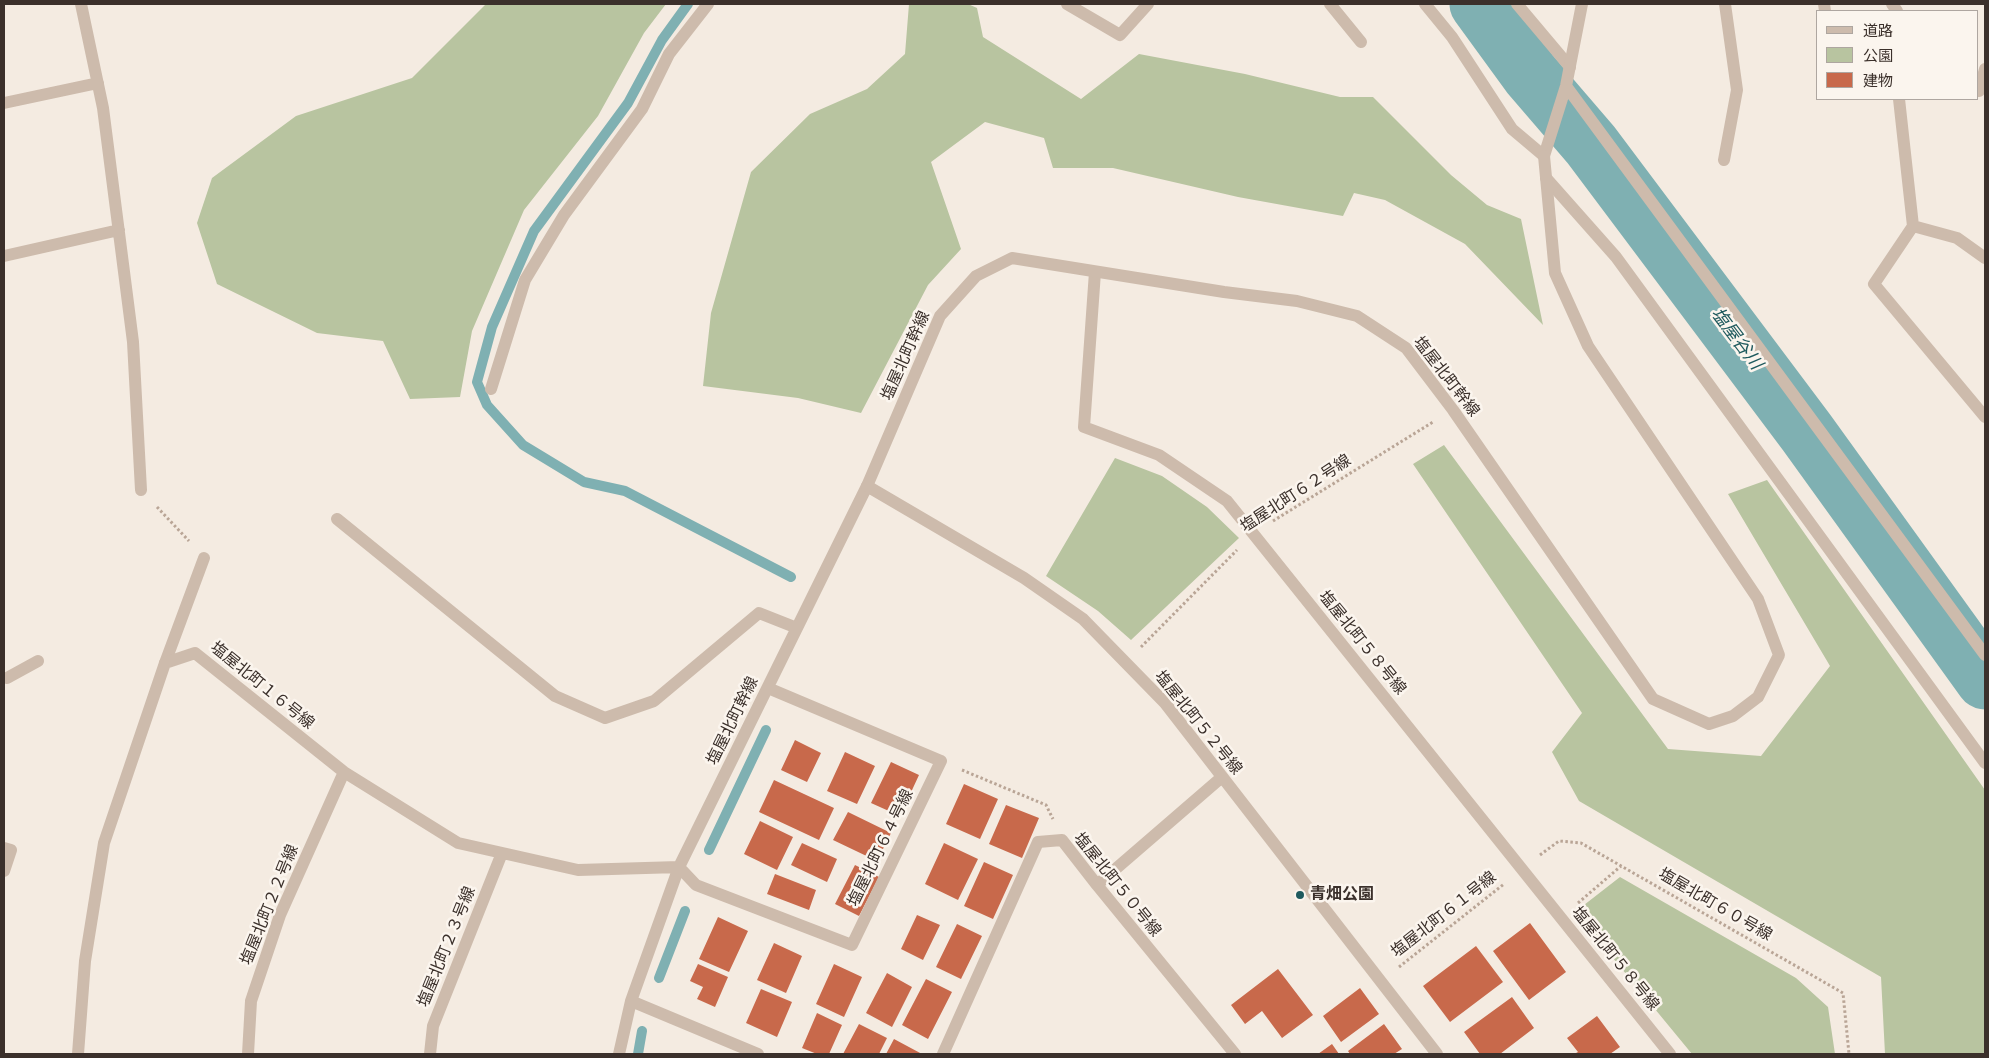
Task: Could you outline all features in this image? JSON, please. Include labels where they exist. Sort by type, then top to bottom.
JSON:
[{"type":"street","points":[[81,4],[103,108],[133,342],[141,490]]},
{"type":"street","points":[[491,389],[525,280],[564,215],[642,109],[669,54],[708,4]]},
{"type":"street","points":[[1067,4],[1120,35],[1148,4]]},
{"type":"street","points":[[1330,4],[1361,42]]},
{"type":"street","points":[[1425,4],[1452,37],[1512,129],[1544,156]]},
{"type":"street","points":[[1517,4],[1570,67]]},
{"type":"street","name":"塩屋北町幹線","points":[[619,1054],[631,1001],[680,867],[867,486],[940,316],[976,276],[1012,258],[1224,292],[1297,301],[1357,316],[1406,348],[1453,410],[1653,699],[1709,724],[1732,716],[1758,697],[1779,655],[1758,599],[1588,346],[1555,273],[1544,156],[1566,86],[1582,4]]},
{"type":"street","points":[[1724,160],[1737,90],[1725,4]]},
{"type":"street","points":[[1981,93],[1985,69]]},
{"type":"street","points":[[4,103],[98,83]]},
{"type":"street","points":[[1566,86],[1985,655]]},
{"type":"street","points":[[1899,100],[1913,226],[1874,284],[1985,417]]},
{"type":"street","points":[[1546,178],[1616,257],[1985,762]]},
{"type":"street","points":[[1913,226],[1957,238],[1985,258]]},
{"type":"street","points":[[4,256],[118,230]]},
{"type":"street","name":"塩屋北町５８号線","points":[[1095,272],[1084,427],[1159,455],[1227,501],[1670,1054]]},
{"type":"street","name":"塩屋北町５２号線","points":[[867,486],[1024,578],[1083,619],[1165,702],[1437,1054]]},
{"type":"street","points":[[337,519],[555,696],[605,718],[654,701],[758,613],[797,628]]},
{"type":"street","points":[[78,1054],[85,961],[104,843],[165,663],[204,558]]},
{"type":"street","name":"塩屋北町１６号線","points":[[165,663],[195,653],[344,772],[458,843],[578,870],[680,867]]},
{"type":"street","points":[[5,681],[38,661]]},
{"type":"street","points":[[768,688],[940,761]]},
{"type":"street","name":"塩屋北町６４号線","points":[[680,867],[696,885],[852,945],[940,761]]},
{"type":"street","name":"塩屋北町２２号線","points":[[248,1054],[251,1002],[277,924],[344,772]]},
{"type":"street","points":[[1097,885],[1222,777]]},
{"type":"street","name":"塩屋北町５０号線","points":[[943,1054],[1038,842],[1062,840],[1235,1054]]},
{"type":"street","points":[[4,848],[11,850],[4,871]]},
{"type":"street","name":"塩屋北町２３号線","points":[[430,1054],[433,1026],[502,853]]},
{"type":"street","points":[[631,1001],[758,1054]]},
{"type":"path","name":"塩屋北町６２号線","points":[[1126,663],[1253,533],[1453,410]]},
{"type":"path","points":[[141,490],[204,558]]},
{"type":"path","points":[[940,761],[1046,805],[1062,840]]},
{"type":"path","name":"塩屋北町６０号線","points":[[1522,870],[1559,841],[1581,843],[1622,866],[1843,993],[1849,1054]]},
{"type":"path","points":[[1561,918],[1622,866]]},
{"type":"path","name":"塩屋北町６１号線","points":[[1380,981],[1522,870]]},
{"type":"green space","points":[[486,4],[666,4],[644,33],[598,116],[524,210],[472,331],[460,397],[410,399],[383,341],[317,333],[217,284],[197,223],[212,178],[296,116],[412,78]]},
{"type":"green space","points":[[909,4],[968,4],[977,8],[983,37],[1081,99],[1139,54],[1245,74],[1340,97],[1373,97],[1451,175],[1487,205],[1521,219],[1543,325],[1465,244],[1385,200],[1354,193],[1343,216],[1238,197],[1113,168],[1053,168],[1044,138],[985,122],[931,162],[961,249],[928,285],[861,413],[798,398],[703,386],[711,313],[751,172],[810,114],[867,89],[905,54]]},
{"type":"green space","points":[[1444,445],[1668,749],[1761,756],[1830,666],[1728,494],[1767,480],[1985,790],[1985,1054],[1885,1054],[1881,977],[1579,801],[1552,752],[1582,713],[1413,464]]},
{"type":"green space","points":[[1115,458],[1162,476],[1207,507],[1239,538],[1131,640],[1098,611],[1046,576]]},
{"type":"green space","points":[[1620,877],[1796,978],[1828,1007],[1835,1054],[1692,1054],[1575,912]]},
{"type":"building","points":[[795,740],[821,753],[807,782],[781,770]]},
{"type":"building","points":[[845,752],[875,766],[857,804],[827,791]]},
{"type":"building","points":[[891,762],[919,775],[900,816],[871,803]]},
{"type":"building","points":[[774,780],[834,808],[819,840],[759,812]]},
{"type":"building","points":[[964,784],[998,799],[980,839],[946,824]]},
{"type":"building","points":[[1006,805],[1039,818],[1022,858],[989,844]]},
{"type":"building","points":[[848,812],[891,833],[877,861],[833,840]]},
{"type":"building","points":[[760,821],[793,837],[777,870],[744,854]]},
{"type":"building","points":[[802,843],[837,859],[827,882],[791,865]]},
{"type":"building","points":[[944,843],[978,859],[958,900],[925,884]]},
{"type":"building","points":[[984,862],[1013,875],[993,919],[964,906]]},
{"type":"building","points":[[855,865],[879,877],[859,916],[835,904]]},
{"type":"building","points":[[775,874],[816,890],[809,910],[767,894]]},
{"type":"building","points":[[917,915],[940,925],[923,960],[901,949]]},
{"type":"building","points":[[718,917],[748,931],[729,972],[699,959]]},
{"type":"building","points":[[1530,923],[1566,972],[1529,1000],[1493,951]]},
{"type":"building","points":[[957,924],[982,936],[961,979],[936,967]]},
{"type":"building","points":[[774,943],[802,956],[786,993],[757,980]]},
{"type":"building","points":[[1476,946],[1503,982],[1450,1022],[1423,986]]},
{"type":"building","points":[[698,964],[728,977],[715,1007],[697,999],[703,987],[690,981]]},
{"type":"building","points":[[834,964],[862,977],[844,1017],[816,1004]]},
{"type":"building","points":[[1278,969],[1313,1015],[1282,1038],[1262,1011],[1245,1024],[1231,1005]]},
{"type":"building","points":[[887,973],[912,987],[892,1027],[866,1013]]},
{"type":"building","points":[[926,979],[952,992],[928,1039],[902,1025]]},
{"type":"building","points":[[1360,988],[1379,1014],[1341,1042],[1323,1016]]},
{"type":"building","points":[[761,989],[792,1002],[777,1037],[746,1023]]},
{"type":"building","points":[[1512,997],[1534,1028],[1500,1054],[1480,1054],[1464,1032]]},
{"type":"building","points":[[817,1013],[842,1025],[829,1054],[817,1054],[802,1048]]},
{"type":"building","points":[[1597,1016],[1620,1047],[1610,1054],[1574,1054],[1578,1052],[1567,1038]]},
{"type":"building","points":[[859,1024],[887,1038],[879,1054],[843,1054]]},
{"type":"building","points":[[1384,1024],[1402,1049],[1394,1054],[1350,1054],[1348,1051]]},
{"type":"building","points":[[894,1039],[922,1054],[886,1054]]},
{"type":"building","points":[[1332,1044],[1339,1054],[1318,1054]]},
{"type":"waterway","points":[[688,4],[662,40],[628,103],[534,231],[492,327],[477,382],[487,405],[523,445],[584,482],[625,491],[791,577]]},
{"type":"waterway","name":"塩屋谷川","points":[[1479,4],[1530,74],[1591,145],[1807,433],[1985,680]]},
{"type":"waterway","points":[[709,850],[766,730]]},
{"type":"waterway","points":[[659,978],[685,911]]},
{"type":"waterway","points":[[638,1054],[642,1031]]},
{"type":"place","name":"青畑公園","points":[[1300,895]]}]
